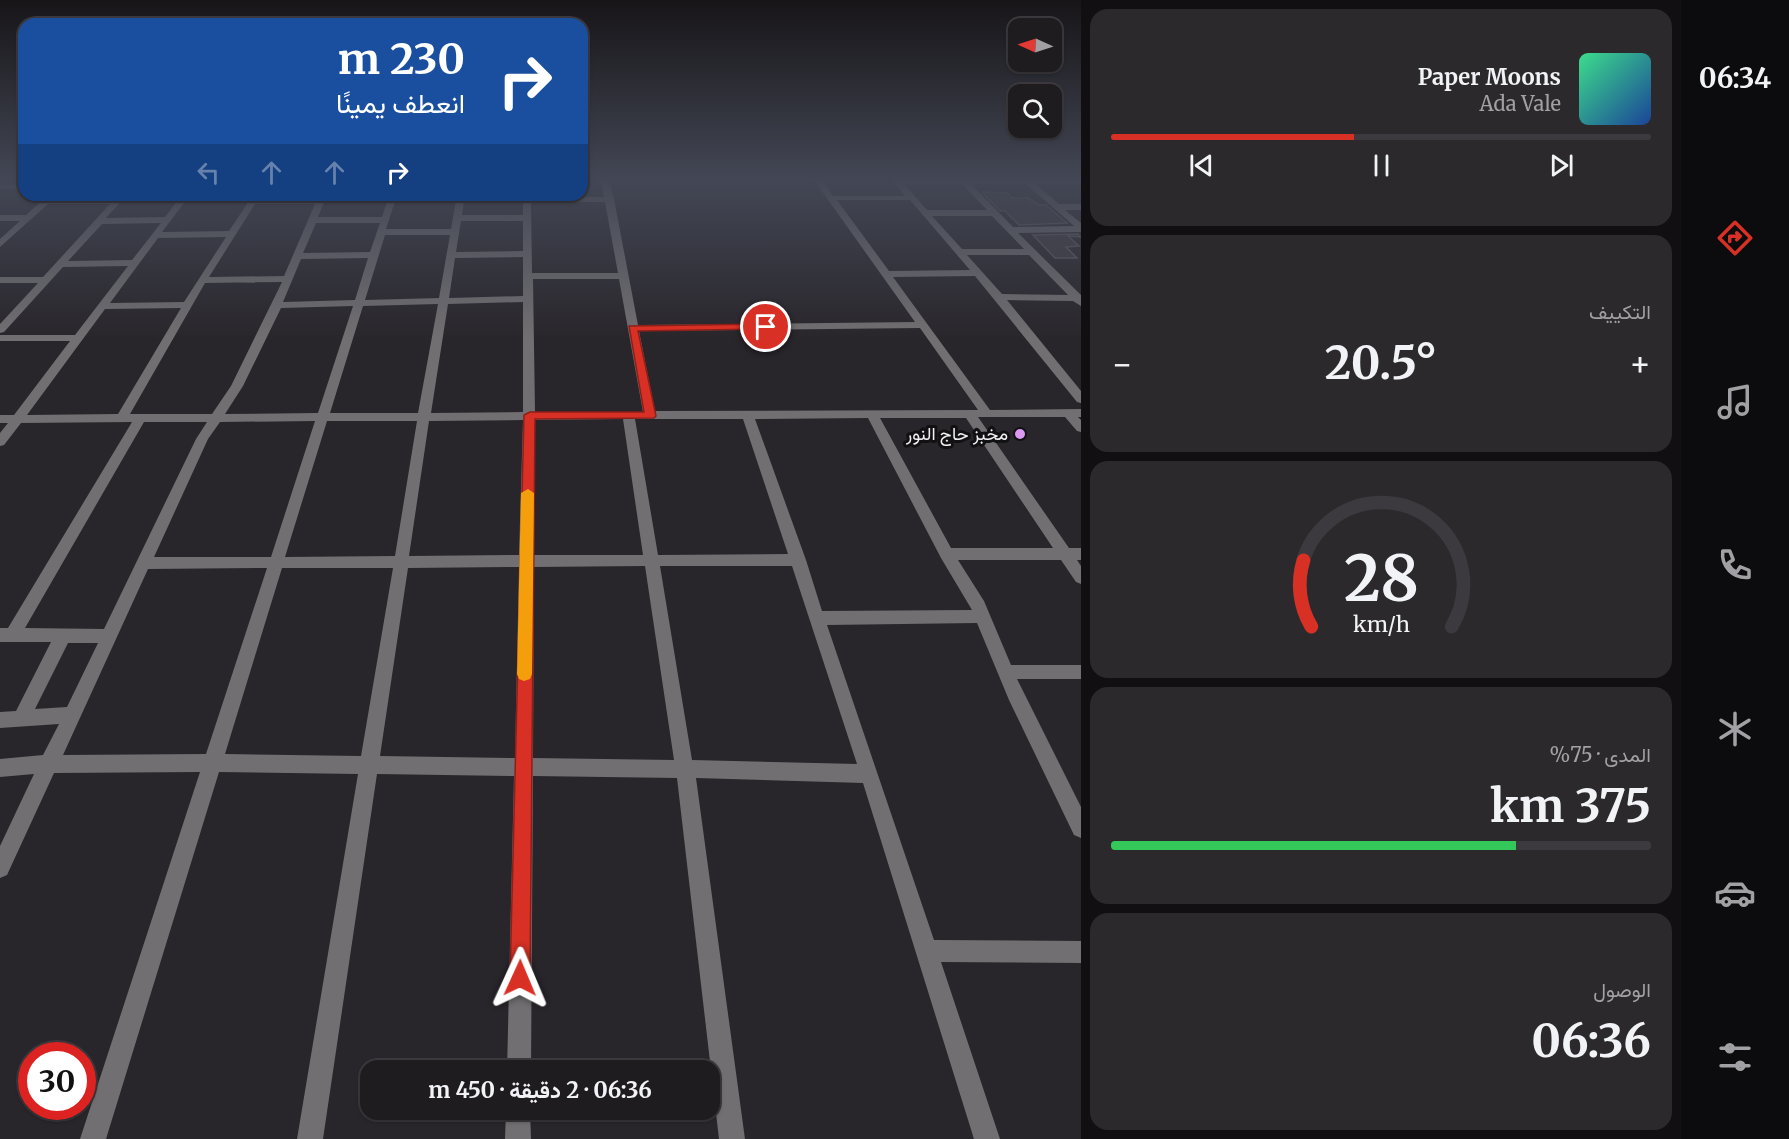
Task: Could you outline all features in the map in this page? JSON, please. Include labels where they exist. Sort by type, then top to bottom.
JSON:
[{"type":"street","points":[[0,244],[12,233]]},
{"type":"street","points":[[0,330],[89,233]]},
{"type":"street","points":[[0,868],[107,636],[202,439],[237,386],[277,304],[307,233]]},
{"type":"street","points":[[93,1139],[381,233]]},
{"type":"street","points":[[310,1139],[455,233]]},
{"type":"street","points":[[519,1060],[530,415],[528,233]]},
{"type":"street","points":[[615,233],[650,416]]},
{"type":"street","points":[[855,233],[988,415]]},
{"type":"street","points":[[942,233],[999,297],[1081,399]]},
{"type":"street","points":[[1013,233],[1079,300]]},
{"type":"street","points":[[0,442],[157,235],[232,234]]},
{"type":"street","points":[[121,419],[202,280],[232,234]]},
{"type":"street","points":[[959,252],[1032,252]]},
{"type":"street","points":[[452,255],[527,254]]},
{"type":"street","points":[[297,256],[374,255]]},
{"type":"street","points":[[61,264],[136,263]]},
{"type":"street","points":[[885,274],[977,273]]},
{"type":"street","points":[[528,276],[622,276]]},
{"type":"street","points":[[0,279],[46,280]]},
{"type":"street","points":[[202,280],[287,279]]},
{"type":"street","points":[[999,297],[1079,300]]},
{"type":"street","points":[[277,304],[528,299]]},
{"type":"street","points":[[104,306],[187,306]]},
{"type":"street","points":[[633,328],[922,325]]},
{"type":"street","points":[[0,338],[80,338]]},
{"type":"street","points":[[0,419],[1075,413],[1081,428]]},
{"type":"street","points":[[872,415],[946,554],[976,602],[1005,672],[1081,828]]},
{"type":"street","points":[[970,415],[1081,578]]},
{"type":"street","points":[[628,416],[684,769],[732,1139]]},
{"type":"street","points":[[748,416],[799,560],[870,774],[987,1139]]},
{"type":"street","points":[[7,635],[140,419]]},
{"type":"street","points":[[946,554],[1081,554]]},
{"type":"street","points":[[143,563],[402,560],[526,562],[799,560]]},
{"type":"street","points":[[818,618],[982,616]]},
{"type":"street","points":[[7,635],[107,636]]},
{"type":"street","points":[[21,718],[63,636]]},
{"type":"street","points":[[1005,672],[1081,672]]},
{"type":"street","points":[[0,720],[71,715]]},
{"type":"street","points":[[0,768],[48,764],[213,763],[684,769],[870,774]]},
{"type":"street","points":[[928,951],[1081,952]]},
{"type":"street","points":[[518,1120],[518,1139]]},
{"type":"building","points":[[1078,234],[1081,237],[1068,236],[1079,246],[1066,247],[1077,258],[1055,258],[1033,235]]},
{"type":"slow traffic","points":[[524,674],[528,493]]},
{"type":"place","name":"مخبز حاج النور","points":[[1020,434]]},
{"type":"route","points":[[520,978],[530,415],[650,416],[633,328],[766,327]]}]
